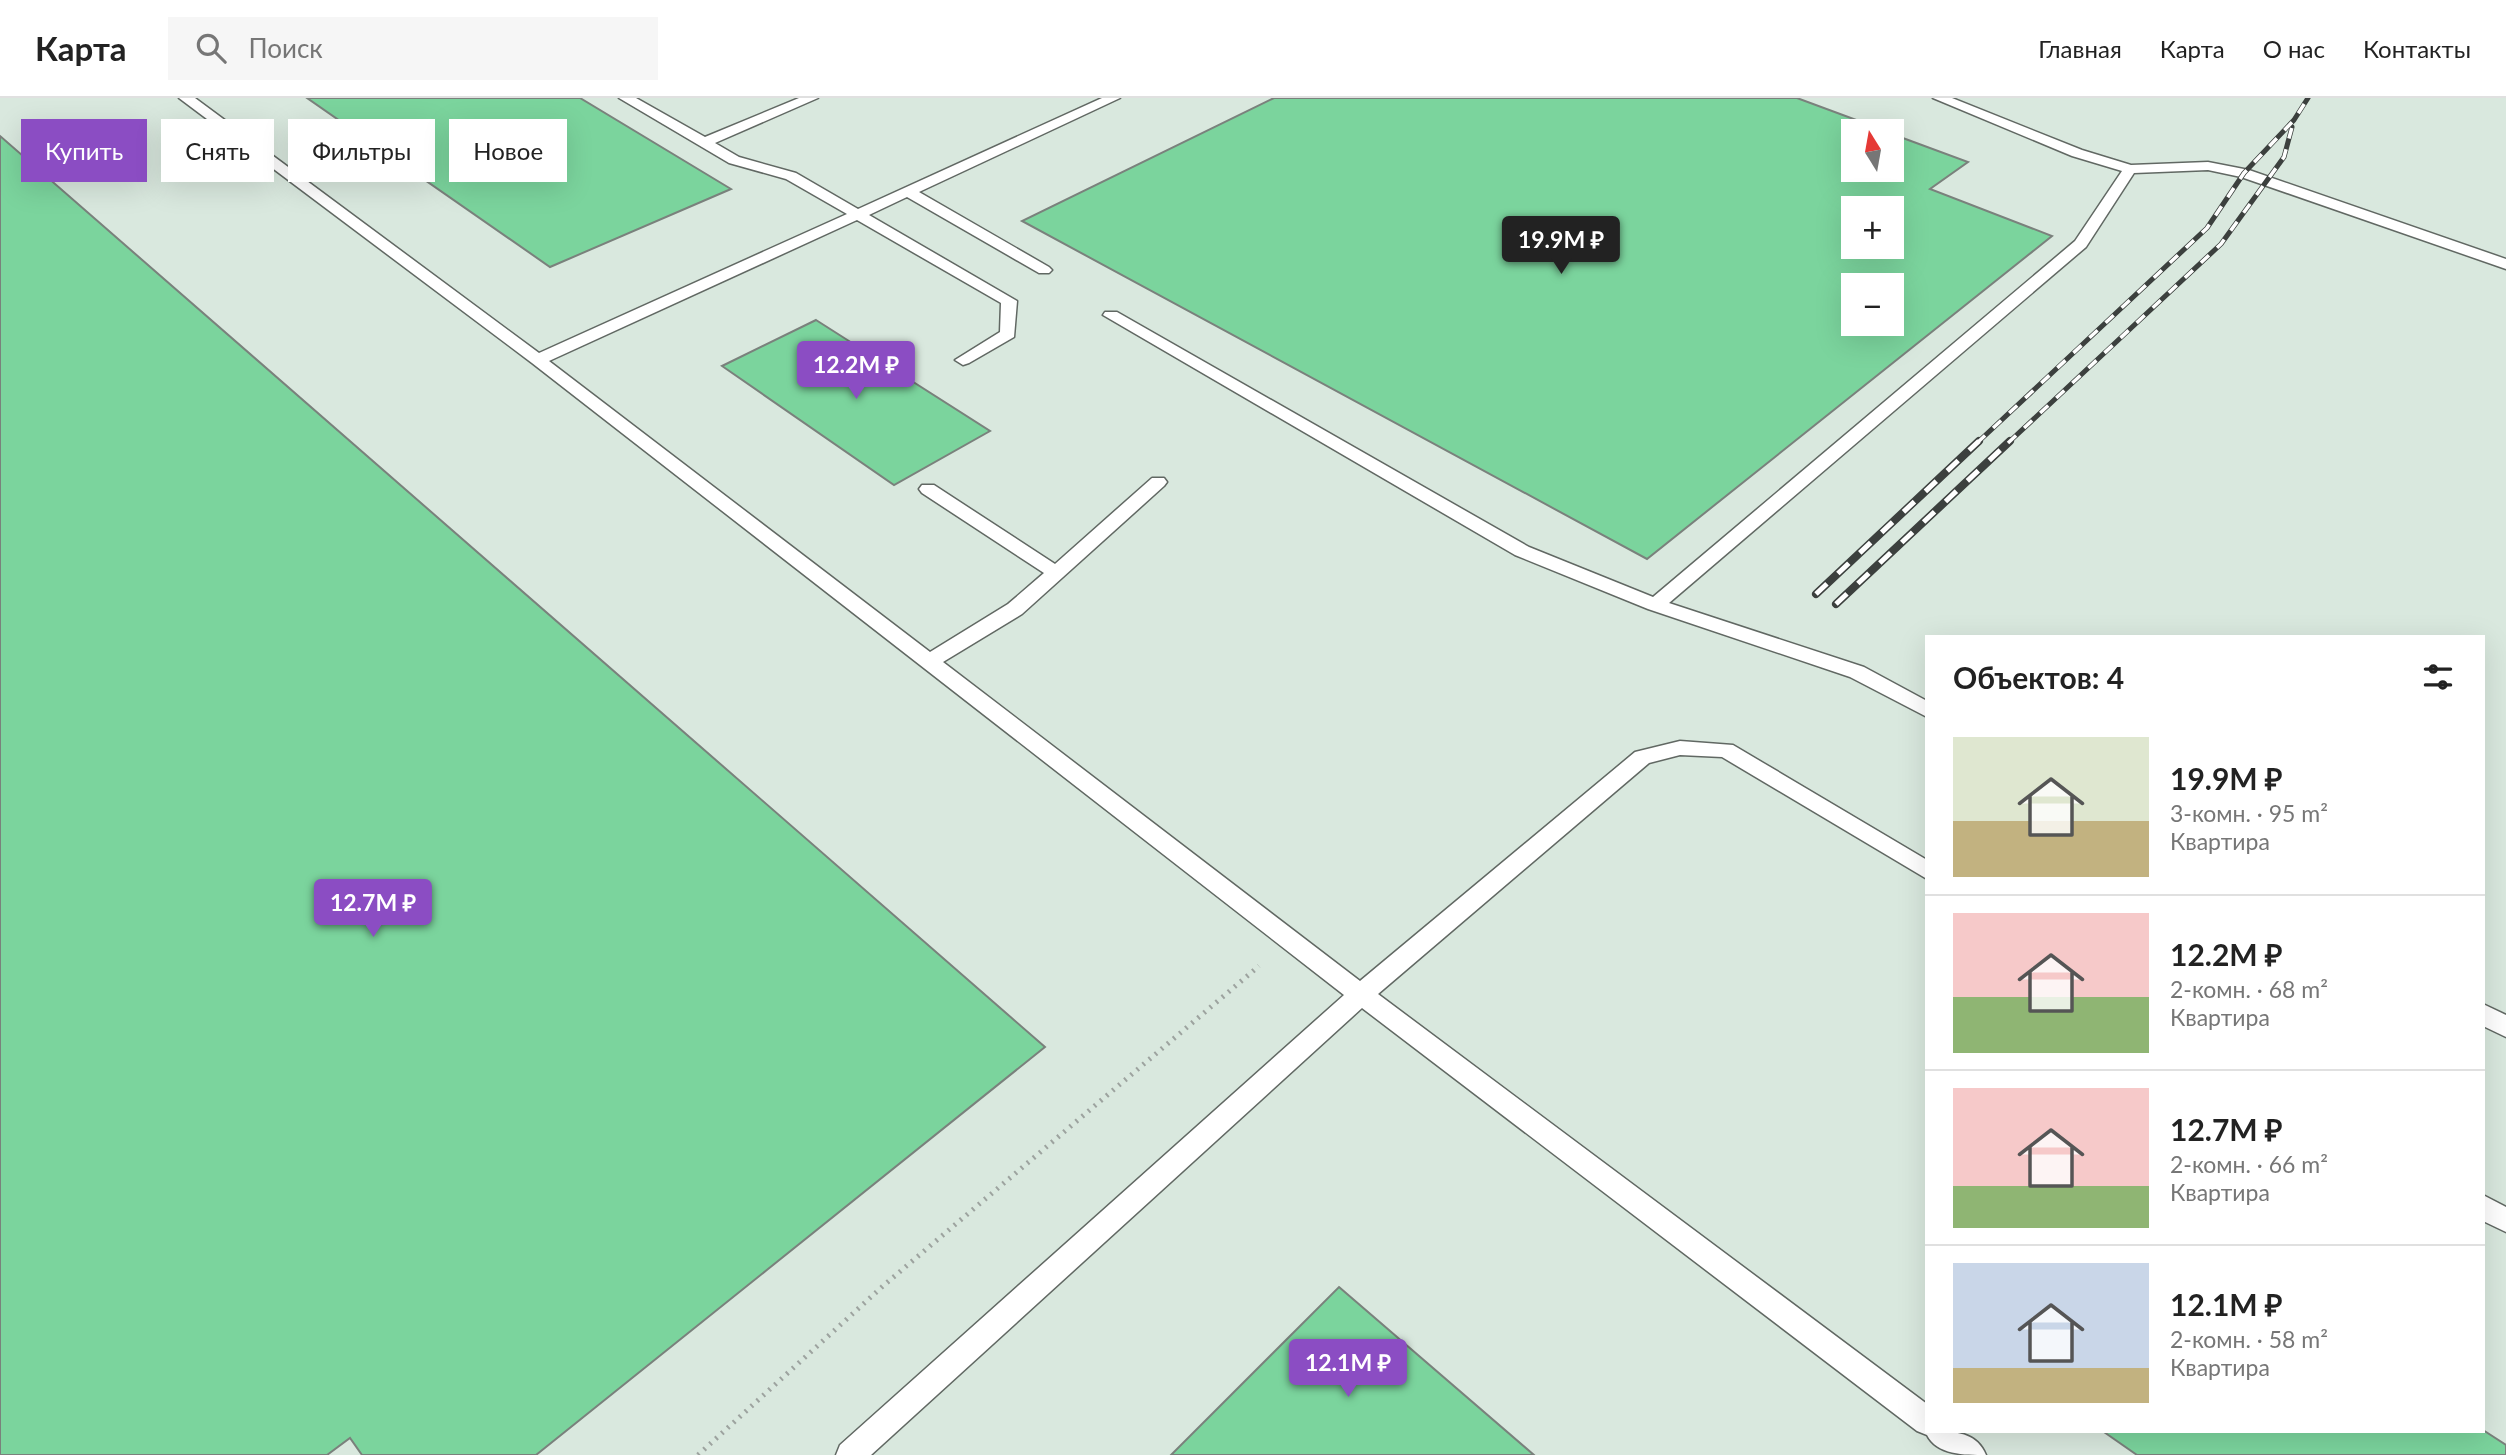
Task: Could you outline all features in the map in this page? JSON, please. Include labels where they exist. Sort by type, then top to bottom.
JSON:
[{"type":"lane","points":[[186,98],[538,360],[1290,940],[1925,1419]]},
{"type":"lane","points":[[626,98],[734,160],[791,176],[1009,301],[1008,334],[963,360]]},
{"type":"lane","points":[[703,143],[811,98]]},
{"type":"lane","points":[[538,360],[1113,98]]},
{"type":"lane","points":[[1940,98],[2077,153],[2130,169],[2208,166],[2244,173],[2506,264]]},
{"type":"lane","points":[[1655,605],[2081,244],[2130,169]]},
{"type":"lane","points":[[907,191],[1044,270]]},
{"type":"lane","points":[[1111,316],[1522,551],[1655,605],[1857,672],[1925,709]]},
{"type":"lane","points":[[928,662],[1015,609],[1158,482]]},
{"type":"lane","points":[[928,489],[1056,573]]},
{"type":"lane","points":[[850,1455],[1361,994],[1642,757],[1680,748],[1726,750],[1925,870]]},
{"type":"lane","points":[[2485,1015],[2506,1027]]},
{"type":"lane","points":[[2485,1208],[2506,1220]]},
{"type":"lane","points":[[1941,1433],[1972,1455]]},
{"type":"path","points":[[698,1455],[883,1286],[1290,940]]},
{"type":"shaded area","points":[[0,98],[2506,98],[2506,1455],[0,1455]]},
{"type":"building","points":[[307,98],[580,98],[731,189],[550,267],[428,182],[435,182],[435,119],[337,119]]},
{"type":"building","points":[[1274,98],[1797,98],[1854,119],[1841,119],[1841,182],[1904,182],[1904,138],[1968,162],[1930,189],[2052,236],[1647,559],[1022,221]]},
{"type":"building","points":[[0,136],[21,154],[21,182],[53,182],[1045,1047],[536,1455],[362,1455],[350,1438],[327,1455],[0,1455]]},
{"type":"building","points":[[816,320],[990,431],[894,485],[722,366]]},
{"type":"building","points":[[1339,1287],[1534,1455],[1171,1455]]},
{"type":"building","points":[[2485,1431],[2506,1445],[2506,1455],[2137,1455],[2105,1433]]},
{"type":"railway","points":[[1977,443],[2207,228],[2244,173],[2294,120],[2308,98]]},
{"type":"railway","points":[[2008,443],[2221,244],[2284,157],[2292,127]]},
{"type":"railway","points":[[1816,594],[1979,441]]},
{"type":"railway","points":[[1836,604],[2010,441]]}]
